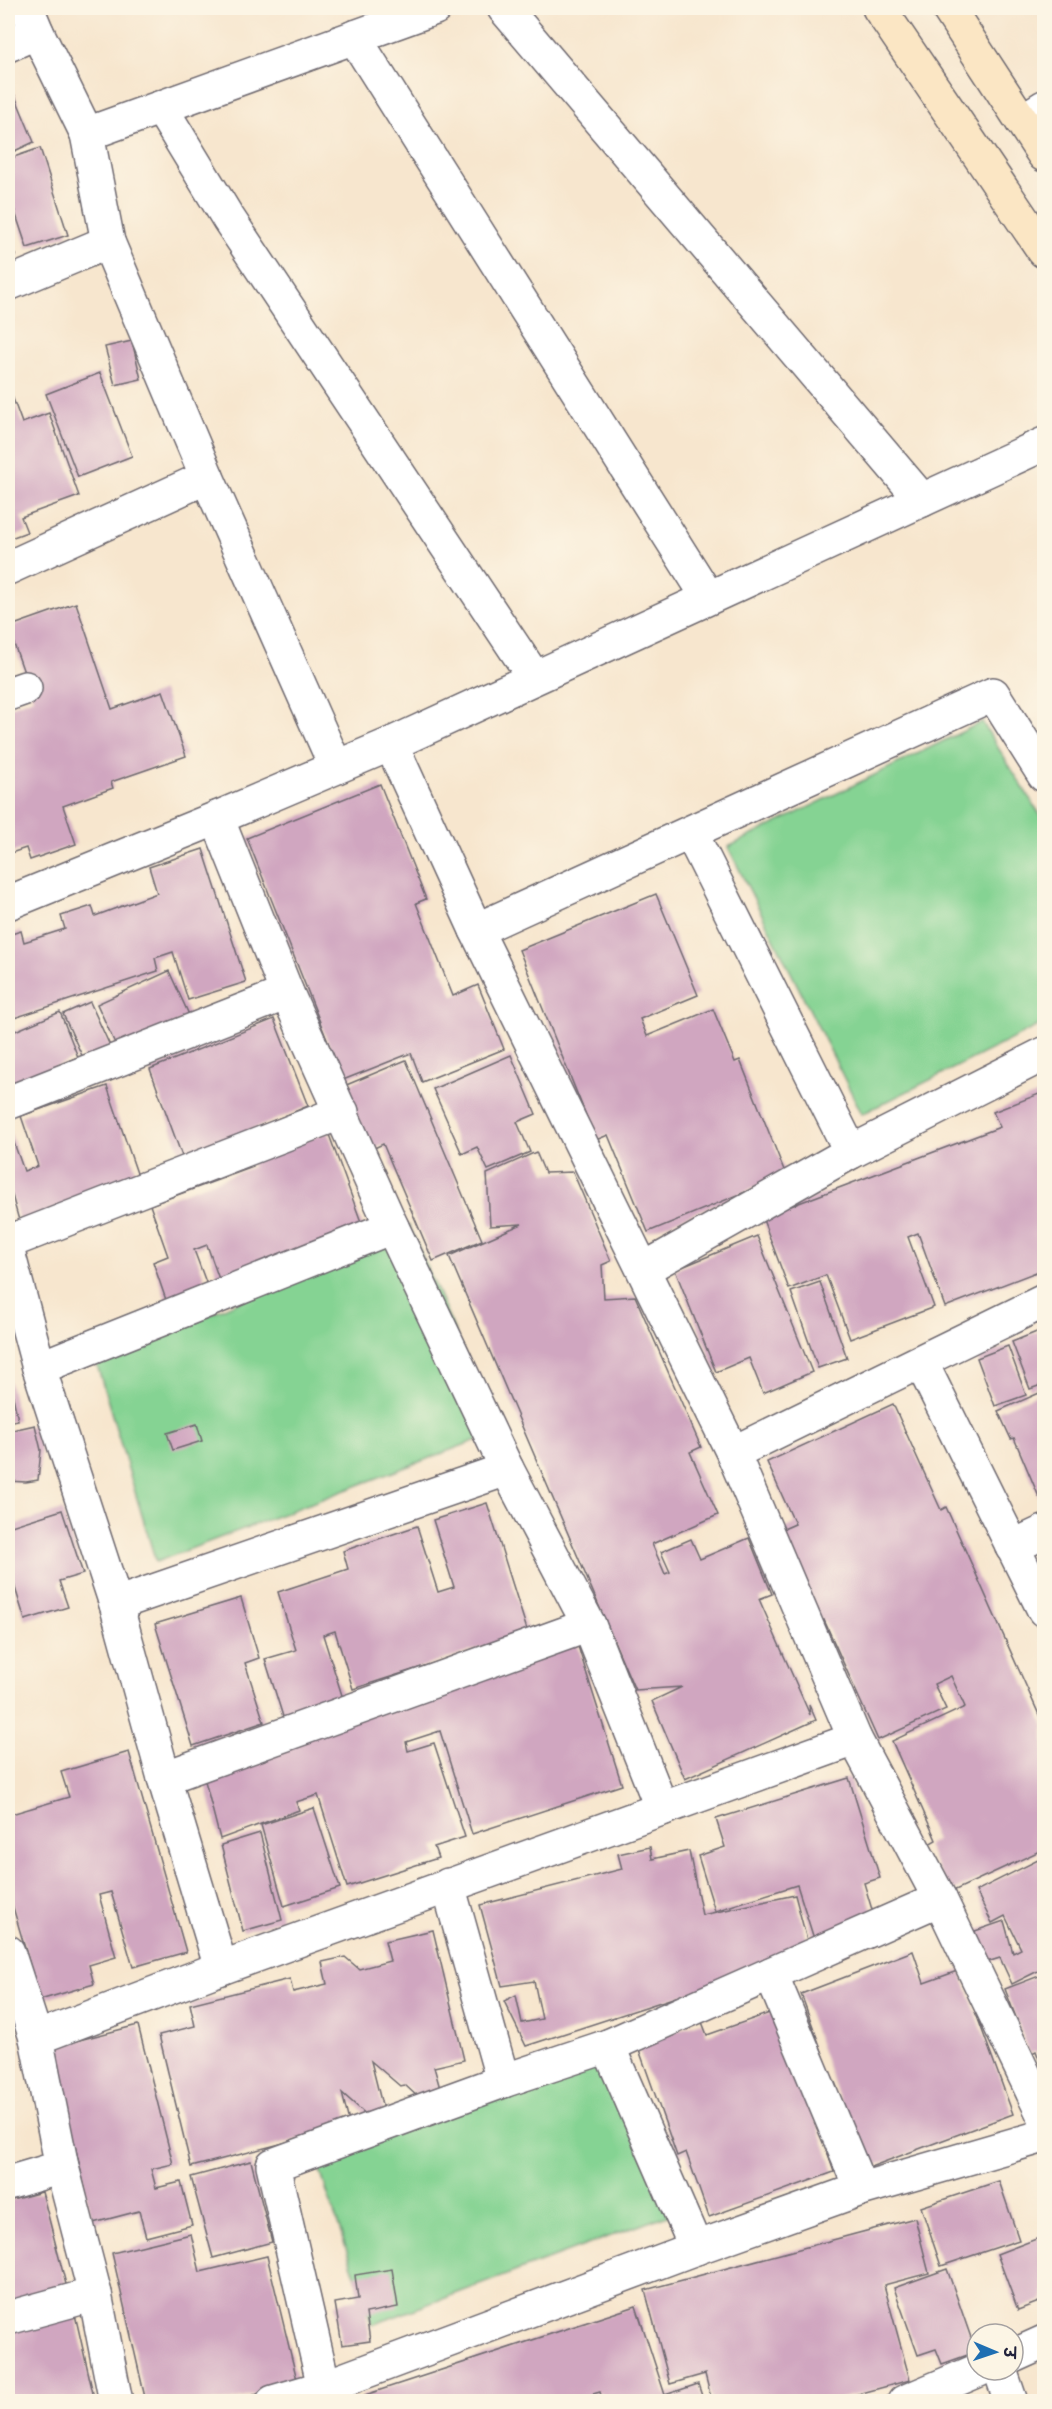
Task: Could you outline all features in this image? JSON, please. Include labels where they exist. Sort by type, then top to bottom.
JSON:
[{"type":"main road","points":[[879,8],[1044,251]]},
{"type":"main road","points":[[948,8],[1033,114],[1044,156]]},
{"type":"street","points":[[87,134],[435,8]]},
{"type":"street","points":[[504,8],[922,500]]},
{"type":"street","points":[[24,28],[87,134],[108,242],[207,477],[336,767]]},
{"type":"street","points":[[354,37],[708,597]]},
{"type":"street","points":[[160,108],[228,218],[534,677]]},
{"type":"street","points":[[8,284],[108,242]]},
{"type":"street","points":[[8,903],[391,744],[1044,444]]},
{"type":"street","points":[[8,568],[207,477]]},
{"type":"street","points":[[476,930],[993,694],[1044,775]]},
{"type":"street","points":[[391,744],[476,930],[733,1453],[855,1739],[940,1899],[1044,2116]]},
{"type":"street","points":[[217,818],[287,993],[392,1227],[507,1469],[589,1625],[662,1809]]},
{"type":"street","points":[[691,833],[851,1152]]},
{"type":"street","points":[[8,1103],[287,993]]},
{"type":"street","points":[[644,1269],[851,1152],[1044,1054]]},
{"type":"street","points":[[8,1242],[342,1112]]},
{"type":"street","points":[[39,1368],[392,1227]]},
{"type":"street","points":[[8,1252],[39,1368],[116,1604],[164,1778],[221,1968]]},
{"type":"street","points":[[733,1453],[1044,1301]]},
{"type":"street","points":[[921,1362],[1044,1610]]},
{"type":"street","points":[[116,1604],[507,1469]]},
{"type":"street","points":[[1012,1547],[1044,1532]]},
{"type":"street","points":[[164,1778],[589,1625]]},
{"type":"street","points":[[36,2038],[448,1885],[855,1739]]},
{"type":"street","points":[[448,1885],[503,2081]]},
{"type":"street","points":[[324,2387],[273,2165],[503,2081],[608,2046],[940,1899]]},
{"type":"street","points":[[8,1952],[36,2038],[62,2167],[95,2294],[116,2402]]},
{"type":"street","points":[[771,1974],[861,2189]]},
{"type":"street","points":[[608,2046],[696,2248]]},
{"type":"street","points":[[273,2402],[324,2387],[861,2189],[1044,2136]]},
{"type":"street","points":[[8,2183],[62,2167]]},
{"type":"street","points":[[8,2318],[95,2294]]},
{"type":"street","points":[[1025,2351],[1044,2343]]},
{"type":"street","points":[[904,2402],[965,2376]]},
{"type":"street","points":[[1004,2382],[1011,2402]]},
{"type":"green space","points":[[982,722],[1044,821],[1044,1023],[862,1114],[728,847]]},
{"type":"green space","points":[[409,1225],[498,1432],[156,1562],[97,1365]]},
{"type":"green space","points":[[615,2053],[678,2211],[372,2325],[316,2159]]},
{"type":"building","points":[[8,79],[34,142],[8,154]]},
{"type":"building","points":[[40,148],[68,235],[27,248],[8,191],[8,159]]},
{"type":"building","points":[[8,233],[16,256],[8,260]]},
{"type":"building","points":[[132,341],[141,379],[115,385],[105,347]]},
{"type":"building","points":[[100,373],[132,456],[78,477],[46,394]]},
{"type":"building","points":[[8,385],[22,423],[49,413],[79,496],[21,517],[27,532],[8,539]]},
{"type":"building","points":[[76,603],[112,709],[163,691],[186,756],[111,782],[113,788],[63,806],[76,844],[30,860],[26,848],[8,854],[8,708],[33,698],[8,627]]},
{"type":"building","points":[[380,784],[426,899],[416,903],[453,996],[478,985],[504,1049],[422,1082],[411,1053],[343,1080],[247,838]]},
{"type":"building","points":[[203,849],[246,982],[188,1000],[173,952],[155,958],[158,971],[8,1020],[8,935],[21,931],[24,942],[65,929],[61,916],[92,906],[95,916],[157,893],[149,867]]},
{"type":"building","points":[[656,894],[698,995],[640,1019],[647,1036],[713,1009],[735,1062],[740,1060],[786,1175],[648,1232],[608,1135],[596,1140],[519,950]]},
{"type":"building","points":[[169,971],[190,1017],[118,1050],[97,1004]]},
{"type":"building","points":[[90,1002],[111,1048],[84,1060],[63,1014]]},
{"type":"building","points":[[60,1012],[78,1057],[8,1087],[8,1034]]},
{"type":"building","points":[[274,1019],[308,1106],[183,1159],[150,1069]]},
{"type":"building","points":[[511,1055],[536,1114],[517,1122],[530,1152],[488,1170],[477,1147],[462,1154],[433,1089]]},
{"type":"building","points":[[406,1060],[482,1240],[433,1261],[383,1144],[370,1150],[344,1086]]},
{"type":"building","points":[[107,1086],[140,1182],[20,1224],[8,1181],[8,1126],[24,1171],[38,1166],[21,1116]]},
{"type":"building","points":[[1044,1092],[1044,1269],[945,1307],[918,1233],[908,1237],[934,1307],[850,1339],[826,1275],[789,1289],[762,1217],[1000,1127],[993,1112]]},
{"type":"building","points":[[328,1132],[364,1230],[220,1282],[207,1245],[194,1250],[207,1285],[166,1300],[153,1262],[168,1256],[150,1205],[253,1167],[251,1161]]},
{"type":"building","points":[[536,1152],[545,1173],[573,1172],[611,1261],[602,1265],[604,1298],[635,1296],[701,1447],[690,1452],[718,1515],[652,1544],[665,1574],[670,1572],[661,1552],[691,1539],[700,1559],[749,1538],[772,1594],[759,1599],[810,1715],[809,1704],[816,1720],[685,1779],[652,1701],[682,1687],[635,1690],[449,1256],[522,1224],[490,1226],[487,1174]]},
{"type":"building","points":[[757,1236],[812,1372],[763,1393],[749,1358],[716,1372],[675,1270]]},
{"type":"building","points":[[820,1282],[847,1358],[818,1368],[791,1292]]},
{"type":"building","points":[[1039,1331],[1044,1345],[1044,1384],[1030,1389],[1012,1342]]},
{"type":"building","points":[[1008,1346],[1026,1395],[995,1406],[977,1358]]},
{"type":"building","points":[[8,1374],[18,1420],[8,1422]]},
{"type":"building","points":[[1044,1391],[1044,1417],[1041,1419],[1044,1428],[1044,1495],[1039,1497],[1014,1438],[1011,1439],[998,1411]]},
{"type":"building","points":[[893,1404],[941,1510],[946,1507],[1044,1726],[1044,1849],[949,1893],[927,1845],[936,1840],[892,1741],[965,1707],[951,1676],[934,1684],[946,1709],[878,1740],[824,1620],[820,1621],[779,1531],[795,1524],[767,1462]]},
{"type":"building","points":[[197,1424],[202,1441],[173,1450],[167,1433]]},
{"type":"building","points":[[35,1425],[41,1450],[38,1480],[8,1481],[8,1431]]},
{"type":"building","points":[[487,1503],[528,1633],[353,1689],[335,1631],[323,1635],[345,1705],[285,1723],[265,1659],[296,1650],[278,1592],[348,1569],[343,1551],[417,1526],[438,1592],[454,1587],[433,1520]]},
{"type":"building","points":[[62,1510],[83,1574],[59,1581],[68,1607],[25,1620],[8,1565],[8,1527]]},
{"type":"building","points":[[241,1598],[259,1658],[245,1663],[264,1722],[193,1746],[155,1624]]},
{"type":"building","points":[[576,1640],[622,1785],[472,1834],[440,1731],[406,1742],[408,1751],[434,1743],[465,1837],[434,1847],[438,1858],[347,1887],[318,1795],[296,1802],[299,1810],[220,1839],[203,1773]]},
{"type":"building","points":[[129,1752],[186,1952],[133,1967],[111,1892],[99,1895],[116,1957],[89,1965],[94,1984],[40,2000],[8,1890],[8,1815],[69,1797],[61,1772]]},
{"type":"building","points":[[849,1778],[880,1878],[864,1883],[876,1923],[815,1942],[797,1885],[715,1911],[698,1856],[725,1847],[716,1819]]},
{"type":"building","points":[[314,1808],[340,1888],[284,1906],[261,1825]]},
{"type":"building","points":[[260,1833],[282,1920],[243,1931],[221,1845]]},
{"type":"building","points":[[650,1847],[652,1859],[689,1851],[702,1915],[795,1895],[808,1944],[728,1980],[526,2046],[504,2001],[516,1995],[522,2023],[542,2019],[534,1981],[502,1986],[480,1905],[622,1869],[618,1854]]},
{"type":"building","points":[[1044,1857],[1044,1968],[1012,1984],[1000,1958],[984,1963],[975,1931],[1004,1921],[1013,1953],[1021,1949],[1005,1916],[992,1923],[976,1891]]},
{"type":"building","points":[[433,1930],[464,2060],[434,2067],[441,2092],[419,2098],[405,2085],[400,2086],[371,2061],[384,2113],[369,2117],[342,2093],[350,2126],[191,2167],[159,2035],[195,2026],[190,2004],[290,1979],[293,1992],[327,1984],[322,1962],[345,1957],[359,1969],[390,1961],[385,1941]]},
{"type":"building","points":[[913,1951],[924,1983],[960,1970],[1013,2114],[865,2169],[801,1994]]},
{"type":"building","points":[[1044,1974],[1044,2073],[1036,2051],[1030,2054],[1005,1989]]},
{"type":"building","points":[[778,2010],[834,2172],[709,2217],[686,2152],[677,2156],[637,2044],[702,2022],[707,2035]]},
{"type":"building","points":[[138,2025],[173,2164],[151,2169],[156,2188],[181,2182],[192,2225],[146,2237],[139,2211],[93,2223],[52,2047]]},
{"type":"building","points":[[251,2161],[272,2242],[213,2258],[191,2177]]},
{"type":"building","points":[[999,2181],[1019,2240],[941,2266],[921,2207]]},
{"type":"building","points":[[42,2192],[68,2292],[8,2307],[8,2201]]},
{"type":"building","points":[[915,2218],[929,2273],[884,2285],[910,2380],[829,2402],[712,2402],[705,2374],[670,2384],[645,2290]]},
{"type":"building","points":[[191,2234],[200,2272],[267,2256],[298,2384],[226,2402],[146,2402],[112,2253]]},
{"type":"building","points":[[1044,2236],[1044,2300],[1018,2310],[997,2254]]},
{"type":"building","points":[[392,2269],[398,2307],[366,2313],[370,2341],[342,2345],[335,2303],[358,2299],[355,2275]]},
{"type":"building","points":[[947,2269],[966,2322],[965,2356],[942,2364],[936,2349],[918,2355],[894,2288]]},
{"type":"building","points":[[636,2306],[665,2395],[698,2384],[704,2402],[603,2402],[600,2392],[593,2394],[596,2402],[356,2402],[363,2399],[362,2396]]},
{"type":"building","points":[[74,2310],[95,2402],[8,2402],[8,2325]]}]
